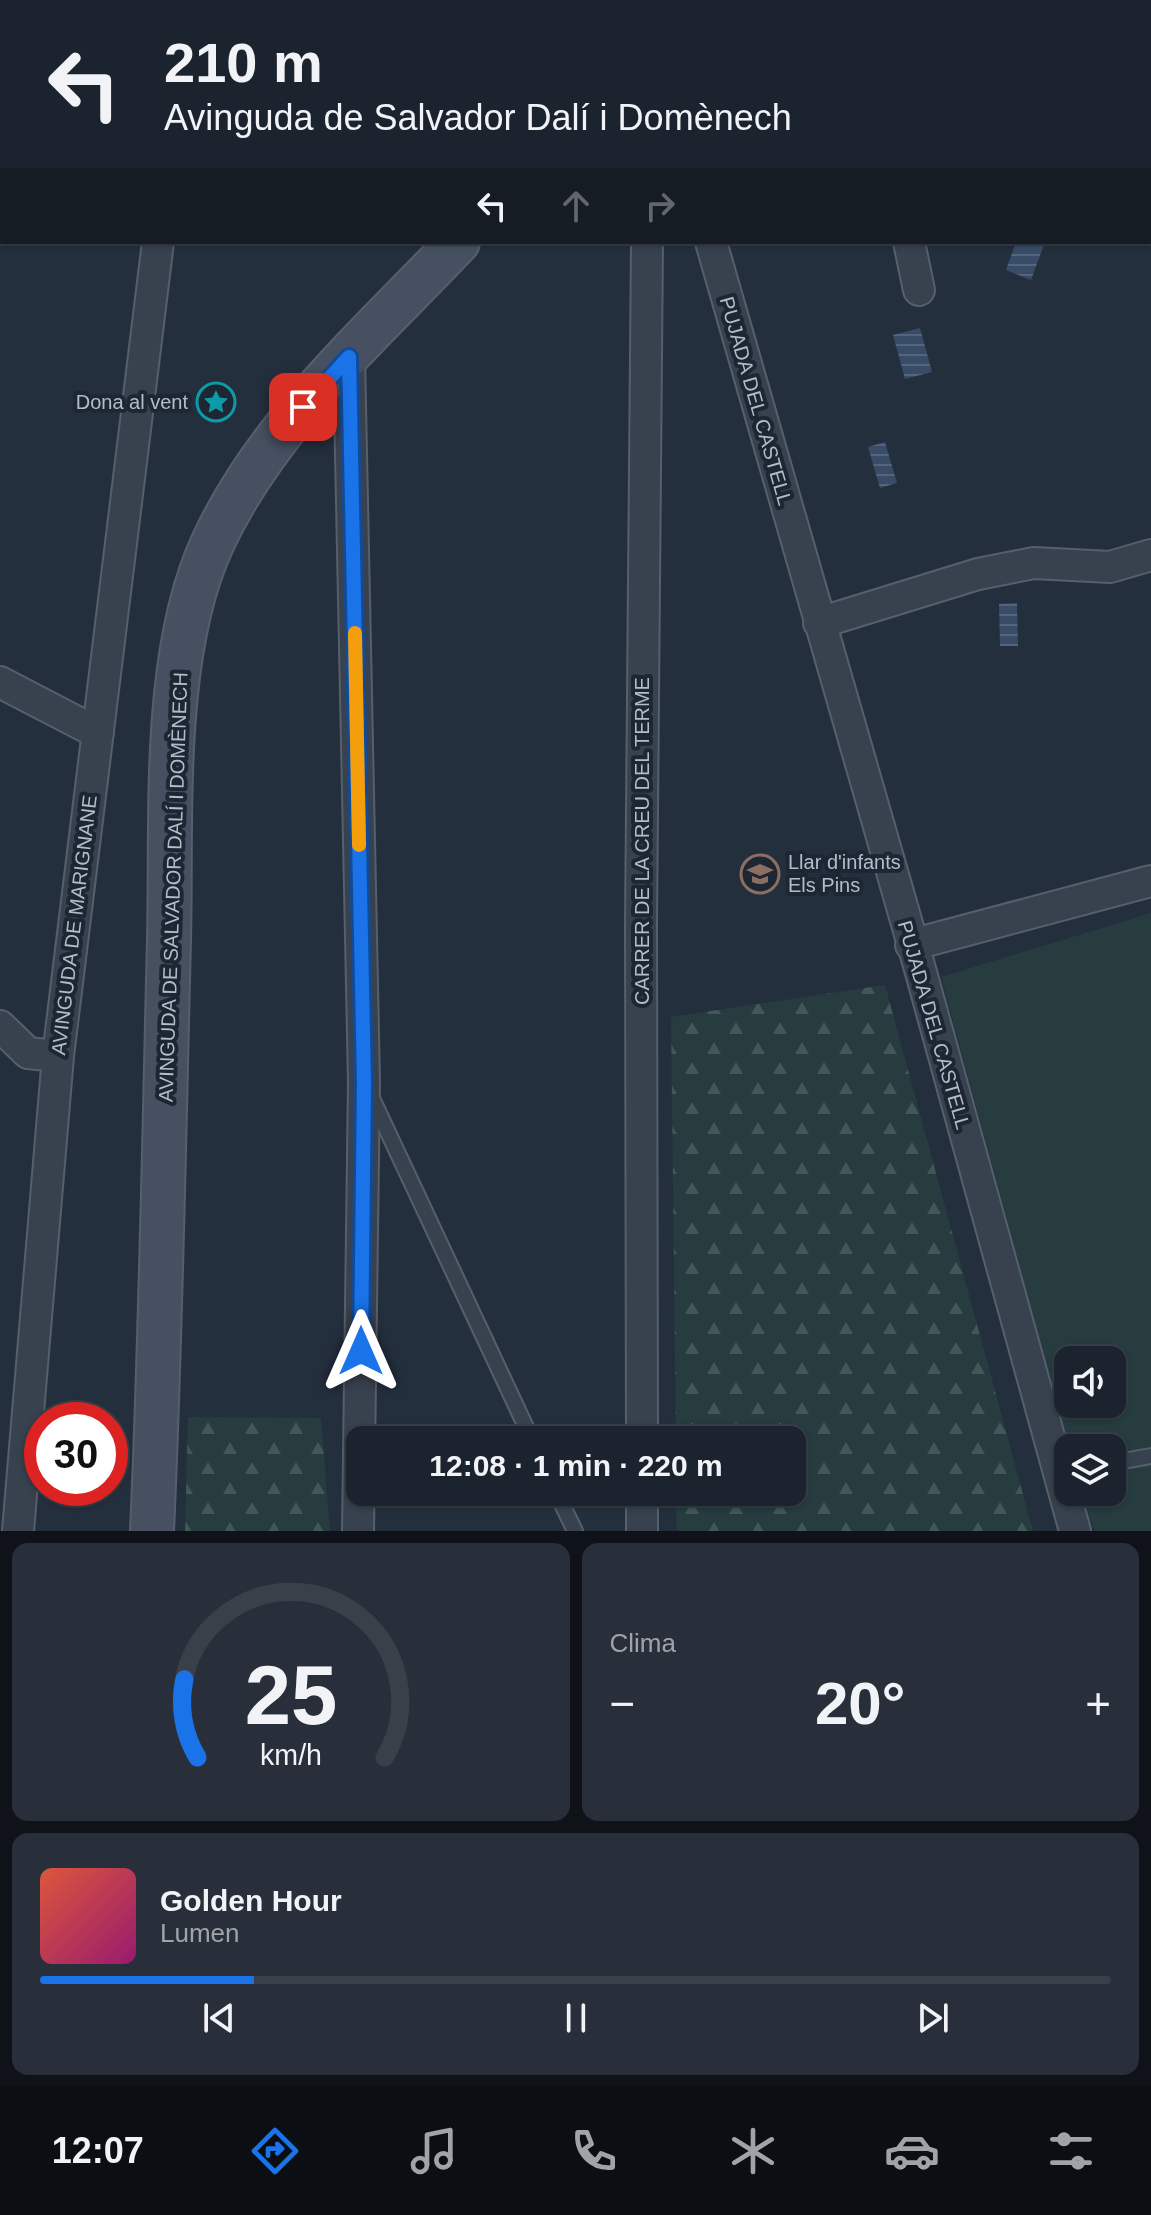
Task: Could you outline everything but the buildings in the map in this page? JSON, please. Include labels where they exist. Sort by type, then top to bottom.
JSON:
[{"type":"main road","name":"AVINGUDA DE SALVADOR DALÍ I DOMÈNECH","points":[[152,1531],[172,796],[182,649],[196,582],[237,495],[289,423],[456,244]]},
{"type":"street","name":"AVINGUDA DE MARIGNANE","points":[[12,1526],[11,1466],[158,244]]},
{"type":"street","name":"CARRER DE LA CREU DEL TERME","points":[[642,1426],[641,924],[647,244]]},
{"type":"street","name":"PUJADA DEL CASTELL","points":[[712,244],[1054,1438]]},
{"type":"street","points":[[909,244],[919,290]]},
{"type":"street","points":[[349,357],[364,1082],[358,1531]]},
{"type":"street","points":[[819,623],[978,574],[1034,563],[1110,567],[1151,555]]},
{"type":"street","points":[[0,682],[98,733]]},
{"type":"street","points":[[911,945],[1151,881]]},
{"type":"street","points":[[0,1026],[28,1053],[58,1056]]},
{"type":"street","points":[[642,1506],[642,1531]]},
{"type":"street","name":"PUJADA DEL CASTELL","points":[[1070,1506],[1075,1531]]},
{"type":"lane","points":[[364,1082],[525,1426]]},
{"type":"lane","points":[[1126,1460],[1151,1456]]},
{"type":"lane","points":[[563,1506],[575,1531]]},
{"type":"green space","points":[[1151,913],[1151,1531],[1094,1531],[1086,1506],[1126,1506],[1126,1434],[1065,1434],[1061,1418],[1126,1418],[1126,1346],[1054,1346],[1054,1393],[941,977]]},
{"type":"green space","points":[[885,985],[1033,1531],[677,1531],[676,1506],[806,1506],[806,1426],[676,1426],[671,1017]]},
{"type":"green space","points":[[188,1417],[321,1418],[330,1531],[185,1531]]},
{"type":"water","points":[[1015,244],[1044,244],[1031,280],[1006,270]]},
{"type":"water","points":[[920,328],[932,372],[905,379],[893,335]]},
{"type":"water","points":[[885,442],[897,483],[880,488],[868,447]]},
{"type":"water","points":[[1017,603],[1018,646],[1000,646],[999,604]]},
{"type":"slow traffic","points":[[355,633],[359,845]]},
{"type":"place","name":"Dona al vent","points":[[216,402]]},
{"type":"place","name":"Llar d'infants Els Pins","points":[[760,874]]},
{"type":"route","points":[[303,407],[349,357],[364,1082],[361,1351]]}]
